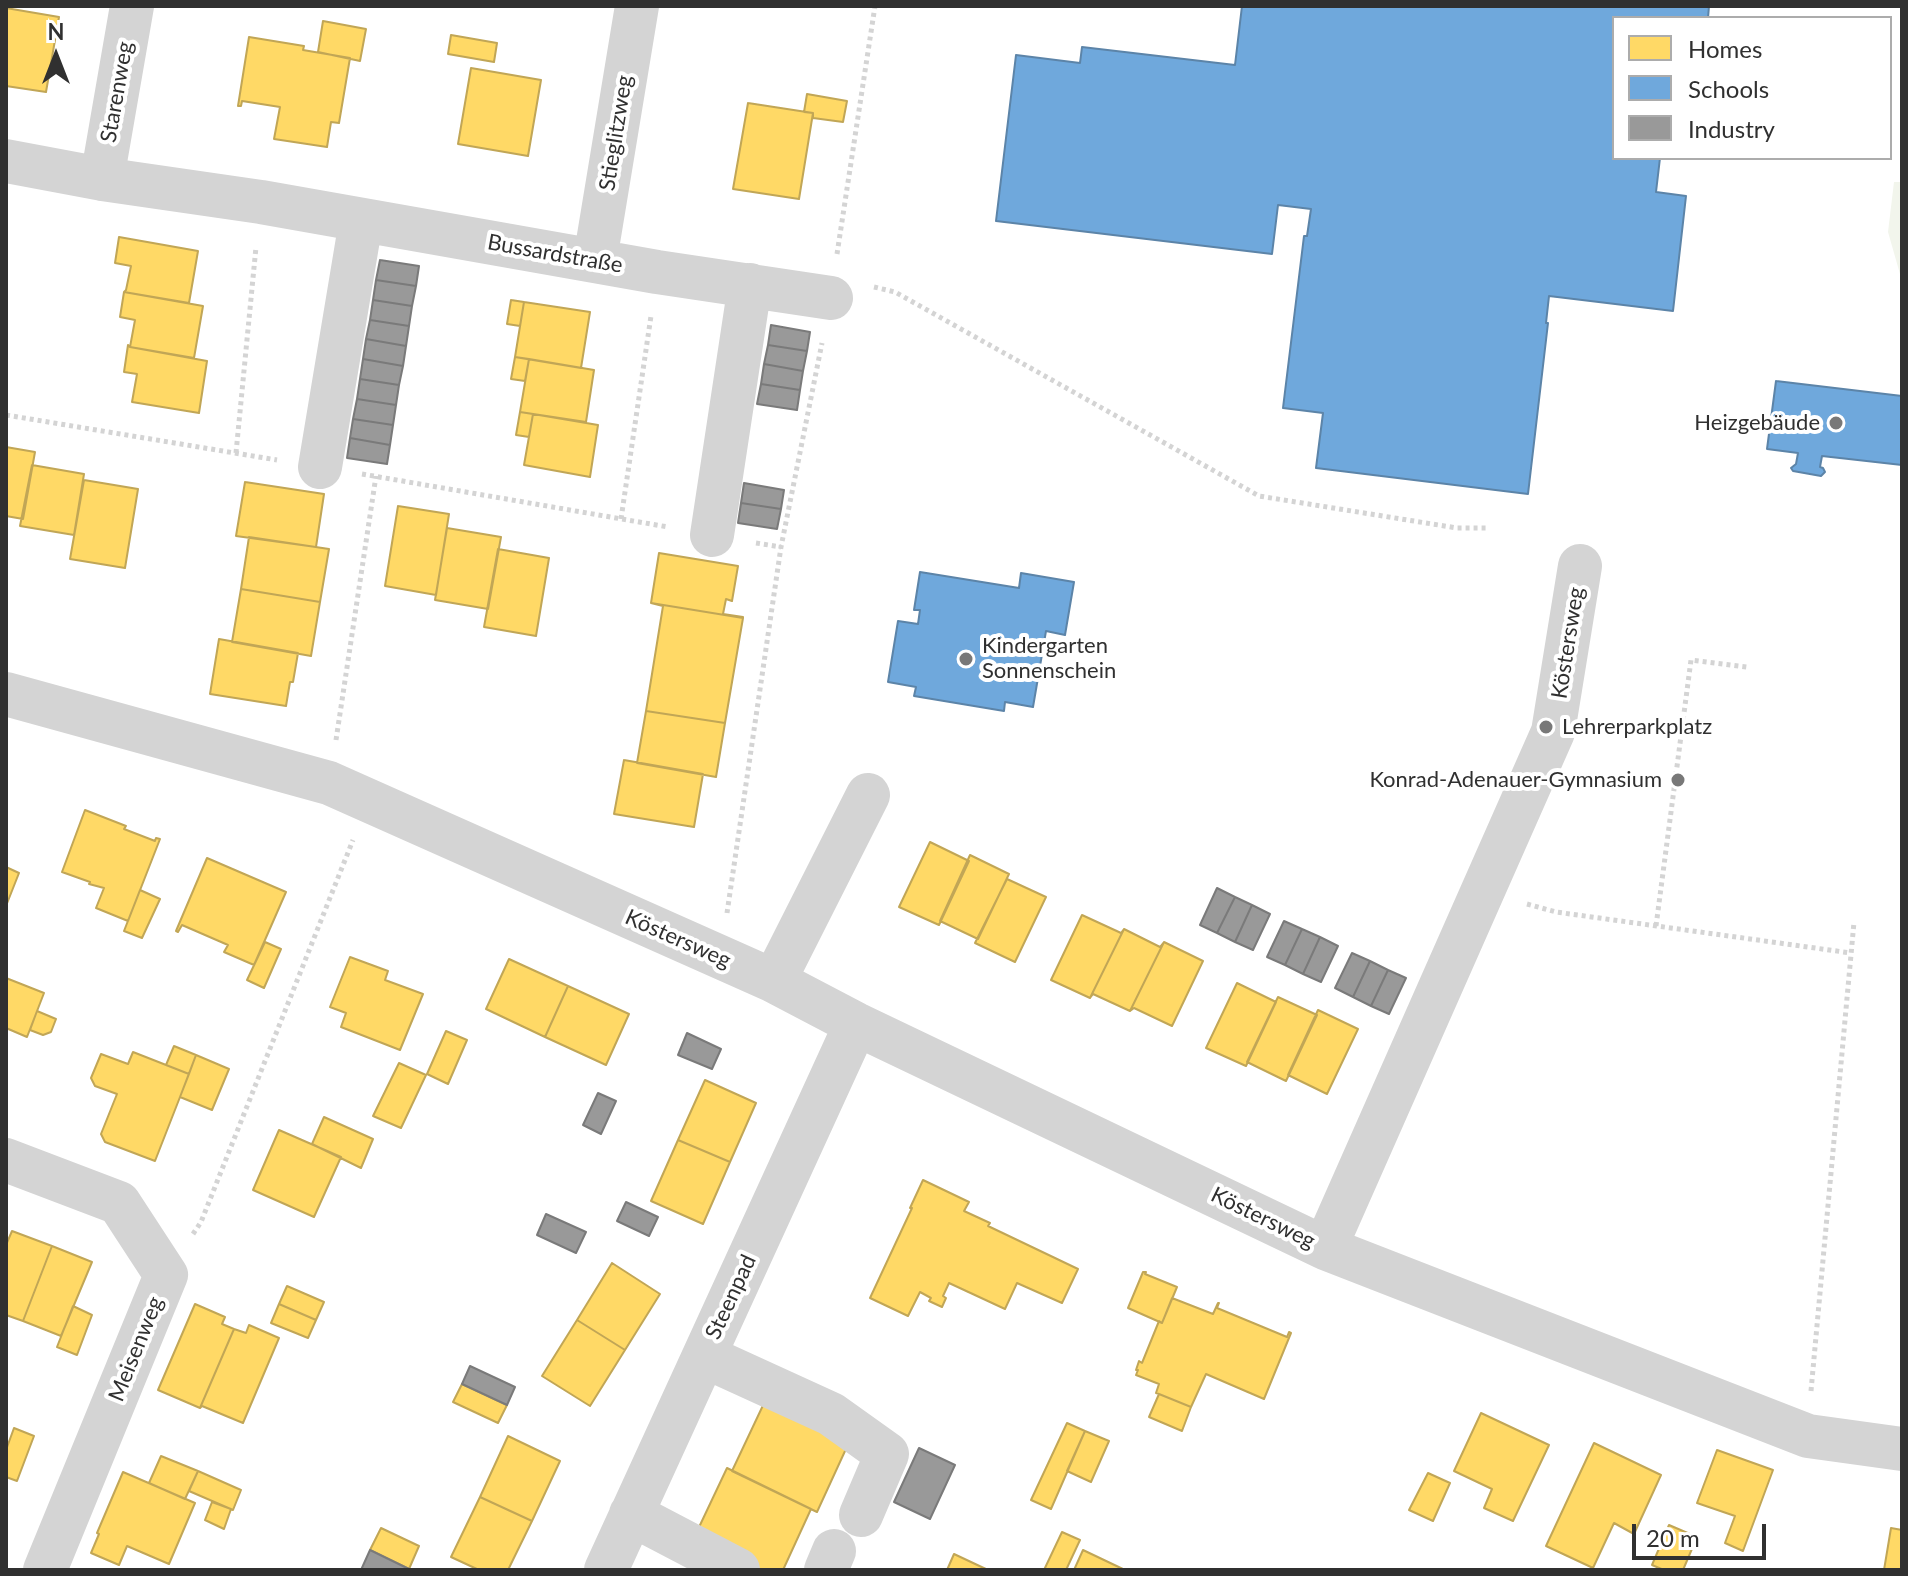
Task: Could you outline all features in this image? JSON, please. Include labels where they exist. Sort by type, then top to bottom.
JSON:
[{"type":"street","name":"Starenweg","points":[[102,179],[132,6]]},
{"type":"street","name":"Stieglitzweg","points":[[595,260],[637,6]]},
{"type":"street","name":"Bussardstraße","points":[[6,161],[102,179],[261,202],[657,272],[750,285],[832,288]]},
{"type":"street","points":[[320,467],[361,221]]},
{"type":"street","points":[[712,535],[750,285]]},
{"type":"street","name":"Köstersweg","points":[[1325,1248],[1553,732],[1580,566]]},
{"type":"street","name":"Köstersweg","points":[[6,694],[329,783],[774,981],[856,1024],[1325,1248],[1808,1436],[1902,1449]]},
{"type":"street","points":[[774,981],[868,795]]},
{"type":"street","name":"Steenpad","points":[[606,1570],[856,1024]]},
{"type":"street","name":"Meisenweg","points":[[6,1160],[119,1203],[166,1275],[45,1570]]},
{"type":"street","points":[[704,1356],[831,1414],[887,1454],[861,1515]]},
{"type":"street","points":[[631,1514],[738,1570]]},
{"type":"path","points":[[720,958],[781,547],[832,288],[875,6]]},
{"type":"path","points":[[236,453],[261,202]]},
{"type":"path","points":[[621,519],[657,272]]},
{"type":"path","points":[[832,288],[895,292],[1259,496],[1457,528],[1486,528]]},
{"type":"path","points":[[6,415],[781,547]]},
{"type":"path","points":[[329,783],[376,476]]},
{"type":"path","points":[[1656,926],[1691,660],[1747,667]]},
{"type":"path","points":[[166,1275],[201,1222],[368,802]]},
{"type":"path","points":[[1483,892],[1556,912],[1851,953]]},
{"type":"path","points":[[1808,1436],[1854,922]]},
{"type":"shaded area","points":[[1894,182],[1902,182],[1902,281],[1888,232]]},
{"type":"building: Homes","points":[[6,8],[59,17],[46,92],[6,86]]},
{"type":"building: Homes","points":[[323,21],[366,29],[360,61],[318,52]]},
{"type":"building: Homes","points":[[451,35],[497,43],[494,62],[448,54]]},
{"type":"building: Homes","points":[[249,37],[350,58],[339,123],[331,122],[327,147],[274,139],[280,107],[242,101],[238,106]]},
{"type":"building: Homes","points":[[471,68],[541,80],[528,156],[458,144]]},
{"type":"building: Homes","points":[[807,94],[847,101],[843,122],[813,118],[813,113],[804,112]]},
{"type":"building: Homes","points":[[748,103],[813,113],[799,199],[733,189]]},
{"type":"building: Homes","points":[[119,237],[198,251],[189,303],[124,292],[131,266],[115,263]]},
{"type":"building: Homes","points":[[124,292],[203,306],[194,358],[130,347],[135,320],[120,317]]},
{"type":"building: Homes","points":[[511,300],[524,302],[520,326],[507,324]]},
{"type":"building: Homes","points":[[524,302],[590,312],[581,368],[515,357]]},
{"type":"building: Homes","points":[[128,345],[207,361],[199,413],[132,402],[137,374],[124,372]]},
{"type":"building: Homes","points":[[515,357],[529,359],[525,381],[511,379]]},
{"type":"building: Homes","points":[[529,359],[594,370],[586,422],[520,412]]},
{"type":"building: Homes","points":[[520,412],[533,414],[529,437],[516,435]]},
{"type":"building: Homes","points":[[533,414],[598,425],[590,477],[524,465]]},
{"type":"building: Homes","points":[[6,447],[35,452],[23,519],[6,516]]},
{"type":"building: Homes","points":[[32,465],[84,474],[74,535],[20,526]]},
{"type":"building: Homes","points":[[84,480],[138,489],[125,568],[70,559]]},
{"type":"building: Homes","points":[[245,482],[324,494],[316,547],[236,536]]},
{"type":"building: Homes","points":[[398,506],[449,514],[436,595],[385,586]]},
{"type":"building: Homes","points":[[447,528],[501,537],[488,609],[435,600]]},
{"type":"building: Homes","points":[[249,537],[329,549],[320,602],[241,589]]},
{"type":"building: Homes","points":[[498,549],[549,558],[536,636],[484,627]]},
{"type":"building: Homes","points":[[659,553],[738,566],[732,601],[726,599],[723,614],[743,618],[651,603]]},
{"type":"building: Homes","points":[[241,589],[320,602],[311,656],[232,642]]},
{"type":"building: Homes","points":[[651,603],[743,618],[725,723],[646,711],[663,606]]},
{"type":"building: Homes","points":[[219,639],[298,653],[286,706],[210,694]]},
{"type":"building: Homes","points":[[646,711],[725,723],[716,777],[637,763]]},
{"type":"building: Homes","points":[[624,760],[703,774],[694,827],[614,814]]},
{"type":"building: Homes","points":[[85,810],[155,841],[156,838],[160,839],[128,921],[96,908],[104,888],[62,872]]},
{"type":"building: Homes","points":[[930,842],[969,861],[939,925],[899,907]]},
{"type":"building: Homes","points":[[970,855],[1009,874],[978,939],[940,921]]},
{"type":"building: Homes","points":[[207,858],[286,892],[254,965],[224,952],[228,945],[182,925],[176,931]]},
{"type":"building: Homes","points":[[6,867],[19,873],[6,906]]},
{"type":"building: Homes","points":[[1007,879],[1046,897],[1015,962],[975,943]]},
{"type":"building: Homes","points":[[140,890],[160,899],[142,938],[124,931]]},
{"type":"building: Homes","points":[[1082,915],[1121,933],[1124,929],[1090,998],[1051,980]]},
{"type":"building: Homes","points":[[1124,929],[1160,947],[1164,942],[1130,1011],[1093,994],[1090,998]]},
{"type":"building: Homes","points":[[265,942],[281,949],[264,988],[247,980]]},
{"type":"building: Homes","points":[[1164,942],[1203,961],[1172,1026],[1134,1008],[1130,1011]]},
{"type":"building: Homes","points":[[350,957],[388,971],[385,980],[423,994],[400,1050],[341,1027],[346,1013],[330,1007]]},
{"type":"building: Homes","points":[[509,959],[568,986],[545,1037],[486,1009]]},
{"type":"building: Homes","points":[[6,978],[44,993],[27,1037],[6,1028]]},
{"type":"building: Homes","points":[[1237,983],[1276,1002],[1246,1066],[1206,1048]]},
{"type":"building: Homes","points":[[568,986],[629,1014],[606,1065],[545,1037]]},
{"type":"building: Homes","points":[[1278,997],[1317,1015],[1286,1081],[1247,1062]]},
{"type":"building: Homes","points":[[1318,1010],[1358,1029],[1327,1094],[1288,1075]]},
{"type":"building: Homes","points":[[37,1011],[56,1019],[51,1032],[43,1035],[30,1030]]},
{"type":"building: Homes","points":[[446,1031],[467,1040],[448,1084],[427,1074]]},
{"type":"building: Homes","points":[[174,1046],[196,1055],[189,1074],[166,1065]]},
{"type":"building: Homes","points":[[133,1052],[189,1074],[155,1161],[105,1142],[101,1134],[117,1094],[95,1086],[91,1078],[101,1054],[128,1064]]},
{"type":"building: Homes","points":[[196,1055],[229,1069],[212,1110],[180,1097]]},
{"type":"building: Homes","points":[[399,1063],[426,1075],[401,1128],[373,1116]]},
{"type":"building: Homes","points":[[705,1080],[756,1103],[730,1162],[678,1140]]},
{"type":"building: Homes","points":[[324,1117],[373,1139],[361,1168],[312,1144]]},
{"type":"building: Homes","points":[[279,1130],[341,1157],[314,1217],[253,1190]]},
{"type":"building: Homes","points":[[678,1140],[730,1162],[703,1224],[651,1201]]},
{"type":"building: Homes","points":[[923,1180],[969,1202],[964,1211],[990,1223],[988,1226],[1078,1269],[1062,1303],[1017,1283],[1005,1309],[949,1283],[942,1307],[920,1292],[908,1316],[870,1298]]},
{"type":"building: Homes","points":[[12,1231],[52,1246],[23,1321],[6,1315],[6,1245]]},
{"type":"building: Homes","points":[[52,1246],[92,1262],[61,1336],[23,1321]]},
{"type":"building: Homes","points":[[612,1263],[660,1294],[625,1350],[577,1320]]},
{"type":"building: Homes","points":[[1143,1272],[1177,1287],[1162,1323],[1128,1308]]},
{"type":"building: Homes","points":[[287,1286],[324,1302],[316,1320],[279,1304]]},
{"type":"building: Homes","points":[[1172,1298],[1213,1314],[1219,1303],[1217,1308],[1287,1337],[1291,1333],[1264,1399],[1206,1374],[1191,1407],[1156,1393],[1159,1384],[1136,1375],[1139,1361],[1142,1363]]},
{"type":"building: Homes","points":[[195,1304],[225,1317],[222,1324],[234,1329],[200,1408],[158,1390]]},
{"type":"building: Homes","points":[[279,1304],[316,1320],[308,1338],[271,1323]]},
{"type":"building: Homes","points":[[73,1306],[92,1315],[77,1355],[57,1347]]},
{"type":"building: Homes","points":[[577,1320],[625,1350],[590,1406],[542,1376]]},
{"type":"building: Homes","points":[[249,1325],[279,1338],[243,1423],[202,1406],[200,1408],[234,1329],[246,1333]]},
{"type":"building: Homes","points":[[462,1384],[507,1405],[498,1423],[453,1402]]},
{"type":"building: Homes","points":[[1159,1394],[1191,1407],[1182,1431],[1149,1417]]},
{"type":"building: Homes","points":[[766,1399],[851,1438],[817,1512],[732,1471]]},
{"type":"building: Homes","points":[[1481,1413],[1549,1445],[1513,1521],[1484,1508],[1492,1489],[1454,1471]]},
{"type":"building: Homes","points":[[1067,1423],[1085,1431],[1051,1509],[1031,1500]]},
{"type":"building: Homes","points":[[14,1428],[34,1436],[17,1481],[6,1477],[6,1450]]},
{"type":"building: Homes","points":[[1085,1431],[1109,1441],[1091,1482],[1067,1471]]},
{"type":"building: Homes","points":[[508,1436],[560,1461],[532,1521],[480,1497]]},
{"type":"building: Homes","points":[[1594,1443],[1661,1475],[1634,1534],[1614,1523],[1593,1568],[1546,1546]]},
{"type":"building: Homes","points":[[1717,1450],[1773,1470],[1743,1551],[1725,1543],[1735,1516],[1697,1503]]},
{"type":"building: Homes","points":[[161,1456],[198,1471],[185,1499],[149,1483]]},
{"type":"building: Homes","points":[[727,1468],[811,1509],[783,1570],[753,1570],[692,1542]]},
{"type":"building: Homes","points":[[198,1471],[241,1490],[233,1510],[189,1491]]},
{"type":"building: Homes","points":[[123,1472],[195,1503],[169,1564],[127,1546],[119,1565],[91,1553]]},
{"type":"building: Homes","points":[[1428,1473],[1450,1483],[1433,1521],[1409,1510]]},
{"type":"building: Homes","points":[[480,1497],[532,1521],[508,1570],[479,1570],[451,1557]]},
{"type":"building: Homes","points":[[212,1502],[231,1509],[224,1529],[205,1520]]},
{"type":"building: Homes","points":[[1669,1525],[1697,1537],[1683,1570],[1664,1570],[1652,1565]]},
{"type":"building: Homes","points":[[381,1528],[419,1546],[409,1569],[370,1550]]},
{"type":"building: Homes","points":[[1891,1528],[1902,1530],[1902,1570],[1884,1570]]},
{"type":"building: Homes","points":[[1062,1532],[1080,1540],[1066,1570],[1044,1570]]},
{"type":"building: Homes","points":[[1083,1550],[1125,1570],[1074,1570]]},
{"type":"building: Homes","points":[[954,1554],[988,1570],[947,1570]]},
{"type":"building: Schools","points":[[1242,6],[1709,6],[1708,16],[1612,16],[1612,160],[1660,160],[1656,192],[1686,196],[1673,311],[1549,296],[1528,494],[1316,468],[1323,413],[1283,408],[1304,236],[1307,236],[1311,209],[1278,205],[1272,254],[996,221],[1016,55],[1080,63],[1082,47],[1235,65]]},
{"type":"building: Schools","name":"Heizgebäude","points":[[1776,381],[1902,396],[1902,465],[1822,456],[1820,467],[1825,472],[1821,476],[1793,471],[1791,468],[1796,464],[1798,453],[1767,449]]},
{"type":"building: Schools","name":"Kindergarten Sonnenschein","points":[[920,572],[1019,588],[1021,573],[1074,582],[1065,635],[1046,631],[1033,707],[1005,702],[1004,711],[914,696],[916,687],[888,682],[898,621],[918,624],[920,610],[914,610]]},
{"type":"building: Industry","points":[[380,260],[419,266],[416,286],[376,280]]},
{"type":"building: Industry","points":[[376,280],[416,286],[412,306],[373,300]]},
{"type":"building: Industry","points":[[373,300],[412,306],[409,326],[370,320]]},
{"type":"building: Industry","points":[[370,320],[409,326],[406,346],[366,339]]},
{"type":"building: Industry","points":[[771,325],[810,332],[807,351],[768,345]]},
{"type":"building: Industry","points":[[366,339],[406,346],[403,366],[363,359]]},
{"type":"building: Industry","points":[[768,345],[807,351],[803,371],[764,364]]},
{"type":"building: Industry","points":[[363,359],[403,366],[399,385],[360,379]]},
{"type":"building: Industry","points":[[764,364],[803,371],[800,390],[761,384]]},
{"type":"building: Industry","points":[[360,379],[399,385],[396,405],[357,399]]},
{"type":"building: Industry","points":[[761,384],[800,390],[797,410],[757,404]]},
{"type":"building: Industry","points":[[357,399],[396,405],[393,425],[353,419]]},
{"type":"building: Industry","points":[[353,419],[393,425],[390,445],[350,438]]},
{"type":"building: Industry","points":[[350,438],[390,445],[387,464],[347,458]]},
{"type":"building: Industry","points":[[744,483],[784,490],[781,509],[741,503]]},
{"type":"building: Industry","points":[[741,503],[781,509],[777,529],[738,523]]},
{"type":"building: Industry","points":[[1217,888],[1235,897],[1217,933],[1200,925]]},
{"type":"building: Industry","points":[[1235,897],[1252,905],[1235,942],[1217,933]]},
{"type":"building: Industry","points":[[1252,905],[1270,914],[1253,950],[1235,942]]},
{"type":"building: Industry","points":[[1284,921],[1302,929],[1285,965],[1267,957]]},
{"type":"building: Industry","points":[[1302,929],[1320,937],[1303,974],[1285,965]]},
{"type":"building: Industry","points":[[1320,937],[1338,946],[1321,982],[1303,974]]},
{"type":"building: Industry","points":[[1352,953],[1370,961],[1353,997],[1335,988]]},
{"type":"building: Industry","points":[[1370,961],[1388,970],[1371,1006],[1353,997]]},
{"type":"building: Industry","points":[[1388,970],[1406,978],[1389,1014],[1371,1006]]},
{"type":"building: Industry","points":[[687,1033],[721,1049],[712,1069],[678,1055]]},
{"type":"building: Industry","points":[[598,1093],[616,1101],[601,1134],[583,1125]]},
{"type":"building: Industry","points":[[626,1202],[658,1217],[649,1236],[617,1221]]},
{"type":"building: Industry","points":[[546,1214],[586,1232],[576,1253],[537,1235]]},
{"type":"building: Industry","points":[[470,1366],[515,1387],[507,1405],[462,1384]]},
{"type":"building: Industry","points":[[919,1448],[955,1465],[930,1519],[894,1502]]},
{"type":"building: Industry","points":[[370,1550],[409,1569],[361,1570]]},
{"type":"place","name":"Heizgebäude","points":[[1836,423]]},
{"type":"place","name":"Kindergarten Sonnenschein","points":[[966,659]]},
{"type":"place","name":"Lehrerparkplatz","points":[[1546,727]]},
{"type":"place","name":"Konrad-Adenauer-Gymnasium","points":[[1678,780]]}]
